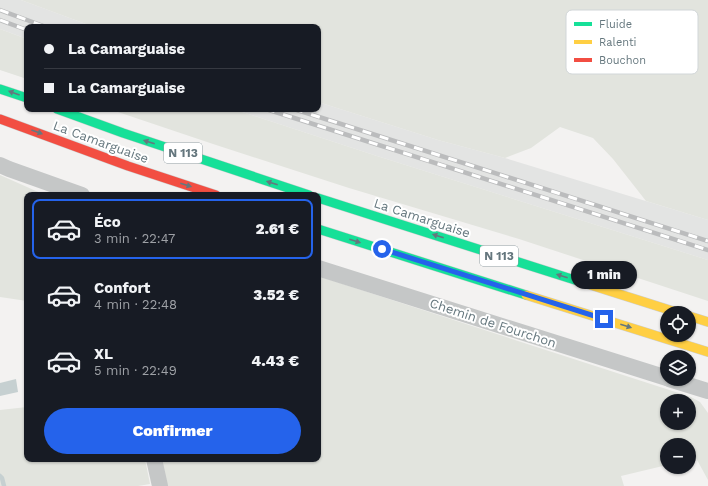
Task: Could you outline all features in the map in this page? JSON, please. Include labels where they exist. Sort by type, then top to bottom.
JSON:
[{"type":"highway","points":[[0,88],[24,97]]},
{"type":"highway","name":"La Camarguaise","points":[[64,112],[300,192]]},
{"type":"highway","name":"La Camarguaise","points":[[0,119],[128,166],[207,192]]},
{"type":"highway","name":"La Camarguaise","points":[[321,199],[660,307]]},
{"type":"highway","name":"N 113","points":[[321,230],[708,352]]},
{"type":"highway","points":[[696,318],[708,322]]},
{"type":"street","points":[[0,165],[74,192]]},
{"type":"street","name":"Chemin de Fourchon","points":[[321,269],[660,376]]},
{"type":"street","name":"Chemin de Fourchon","points":[[691,386],[708,391]]},
{"type":"street","points":[[155,462],[160,486]]},
{"type":"shaded area","points":[[0,0],[21,0],[86,24],[24,24],[24,38],[0,29]]},
{"type":"shaded area","points":[[21,0],[708,0],[708,220],[646,201],[613,159],[593,138],[560,127],[531,148],[505,158],[438,140],[321,103],[321,24],[86,24]]},
{"type":"shaded area","points":[[0,29],[24,38],[24,78],[0,70]]},
{"type":"shaded area","points":[[321,103],[438,140],[505,158],[708,220],[708,260],[242,112],[321,112]]},
{"type":"shaded area","points":[[118,112],[242,112],[708,260],[708,301],[519,239],[349,188]]},
{"type":"shaded area","points":[[0,175],[38,192],[24,192],[24,301],[0,297]]},
{"type":"shaded area","points":[[321,277],[682,394],[660,394],[660,430],[696,430],[696,400],[700,402],[708,413],[708,480],[696,458],[696,438],[660,438],[660,467],[621,476],[624,486],[163,486],[159,462],[321,462]]},
{"type":"shaded area","points":[[16,379],[18,392],[0,396],[0,383]]},
{"type":"shaded area","points":[[24,407],[24,462],[146,462],[150,484],[138,486],[0,486],[0,410]]},
{"type":"waterway","points":[[0,476],[4,486]]},
{"type":"railway","points":[[0,10],[38,24]]},
{"type":"railway","points":[[0,20],[24,29]]},
{"type":"railway","points":[[275,112],[708,250]]},
{"type":"railway","points":[[303,112],[708,241]]},
{"type":"traffic: fast","points":[[0,89],[24,97]]},
{"type":"traffic: fast","points":[[65,112],[123,133],[300,192]]},
{"type":"traffic: fast","points":[[321,199],[578,281]]},
{"type":"traffic: fast","points":[[321,230],[526,295]]},
{"type":"traffic: slow","points":[[578,281],[660,307]]},
{"type":"traffic: slow","points":[[526,295],[708,352]]},
{"type":"traffic: slow","points":[[696,318],[708,322]]},
{"type":"traffic: jam","points":[[0,119],[128,166],[207,192]]},
{"type":"route","points":[[382,249],[604,319]]}]
